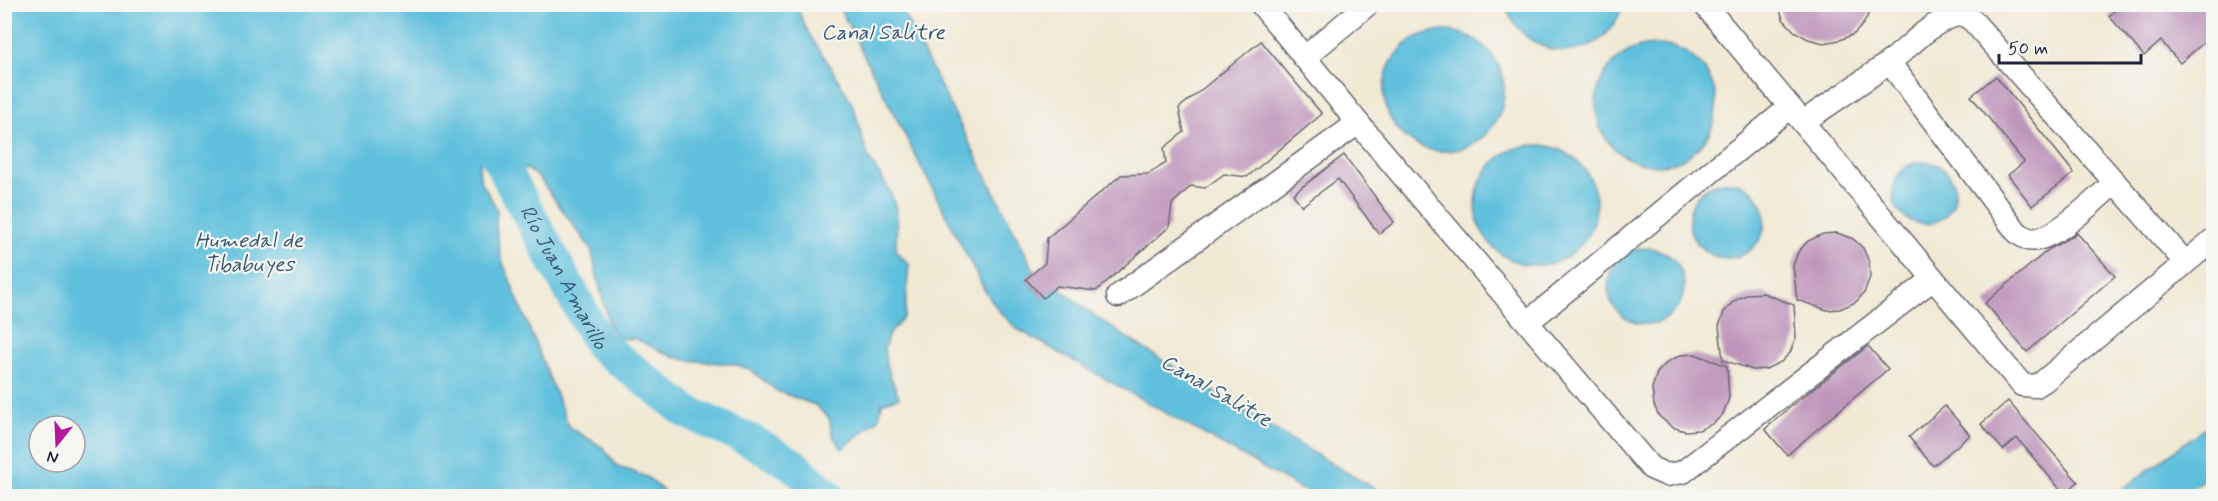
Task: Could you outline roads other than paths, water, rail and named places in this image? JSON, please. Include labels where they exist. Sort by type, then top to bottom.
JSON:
[{"type":"street","points":[[1260,4],[1651,468],[1667,475],[1683,472],[1933,279]]},
{"type":"street","points":[[1304,58],[1368,4]]},
{"type":"street","points":[[1704,4],[2022,385],[2036,386],[2044,381],[2214,239]]},
{"type":"street","points":[[1528,322],[1796,115],[1889,62],[1930,28],[1950,16],[1963,14],[1973,21],[2185,262]]},
{"type":"street","points":[[1889,62],[2016,231],[2029,239],[2040,239],[2061,228],[2115,182]]},
{"type":"street","points":[[1118,296],[1358,123]]},
{"type":"water","name":"Humedal de Tibabuyes","points":[[4,5],[798,5],[809,33],[851,102],[869,158],[888,187],[897,217],[896,251],[909,264],[905,316],[889,334],[884,349],[886,365],[899,397],[882,403],[879,419],[842,449],[833,436],[829,418],[815,405],[777,391],[749,369],[734,364],[685,360],[636,339],[617,338],[608,322],[591,249],[539,178],[527,169],[479,162],[480,179],[497,209],[496,227],[501,258],[569,427],[604,448],[617,466],[647,477],[669,496],[5,496]]},
{"type":"water","name":"Canal Salitre","points":[[838,5],[899,5],[1035,272],[1026,279],[1043,298],[1057,286],[1110,327],[1388,496],[1313,496],[1017,329],[999,311],[985,291]]},
{"type":"water","points":[[1505,5],[1623,5],[1613,26],[1599,40],[1583,49],[1565,51],[1547,48],[1530,39],[1516,25]]},
{"type":"water","points":[[1444,31],[1467,36],[1486,49],[1499,68],[1504,91],[1499,114],[1486,133],[1467,146],[1444,151],[1421,146],[1402,133],[1389,114],[1384,91],[1389,68],[1402,49],[1421,36]]},
{"type":"water","points":[[1656,45],[1679,49],[1699,62],[1712,82],[1716,105],[1712,128],[1699,148],[1679,161],[1656,165],[1633,161],[1613,148],[1600,128],[1596,105],[1600,82],[1613,62],[1633,49]]},
{"type":"water","points":[[1536,145],[1559,150],[1578,163],[1591,182],[1596,205],[1591,228],[1578,247],[1559,260],[1536,265],[1513,260],[1494,247],[1481,228],[1476,205],[1481,182],[1494,163],[1513,150]]},
{"type":"water","points":[[1918,162],[1930,162],[1946,171],[1953,181],[1955,193],[1953,205],[1946,215],[1930,224],[1918,224],[1907,219],[1898,210],[1893,199],[1893,187],[1898,176],[1907,167]]},
{"type":"water","points":[[1720,182],[1734,182],[1748,188],[1759,199],[1765,213],[1762,235],[1754,247],[1734,258],[1720,258],[1706,252],[1695,241],[1689,227],[1689,213],[1695,199],[1706,188]]},
{"type":"water","points":[[1646,248],[1661,251],[1673,259],[1681,271],[1684,286],[1681,301],[1673,313],[1661,321],[1646,324],[1631,321],[1619,313],[1611,301],[1608,286],[1611,271],[1619,259],[1631,251]]},
{"type":"water","points":[[2213,422],[2213,472],[2181,496],[2113,496]]},
{"type":"waterway","name":"Río Juan Amarillo","points":[[477,124],[495,152],[600,345],[687,412],[751,441],[792,464],[828,496]]}]
